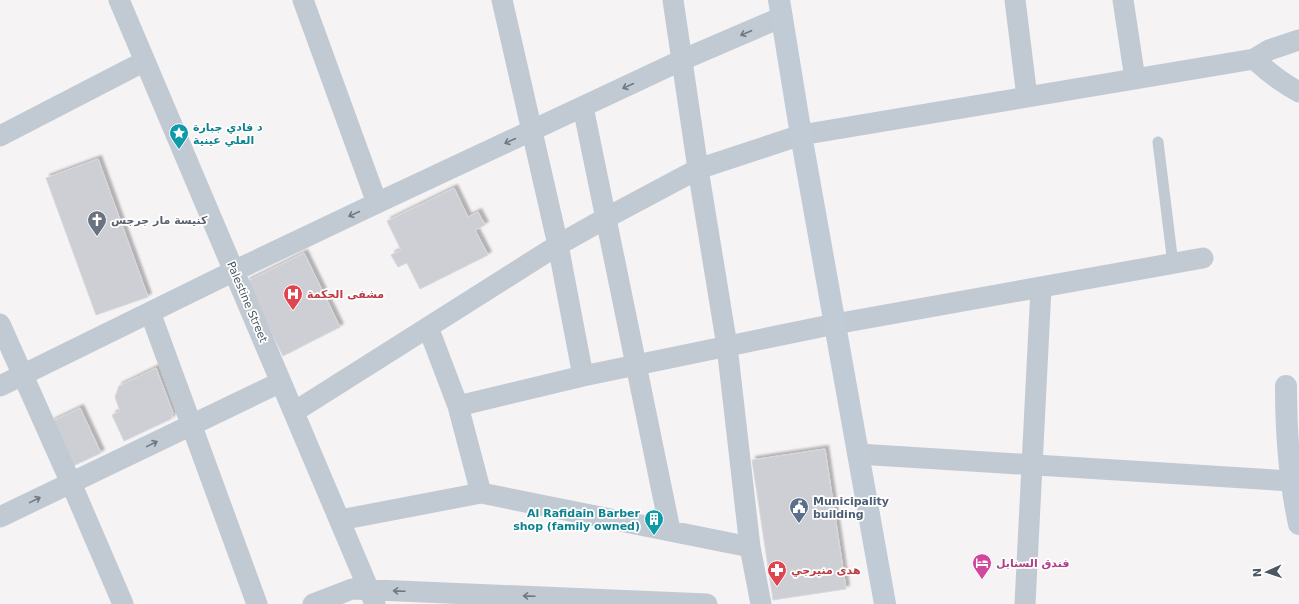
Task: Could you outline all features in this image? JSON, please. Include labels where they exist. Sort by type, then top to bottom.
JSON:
[{"type":"street","name":"Palestine Street","points":[[119,0],[372,597]]},
{"type":"street","points":[[303,0],[377,204]]},
{"type":"street","points":[[502,0],[558,245],[583,376]]},
{"type":"street","points":[[673,0],[698,169],[727,346],[750,547],[761,604]]},
{"type":"street","points":[[1015,0],[1027,97]]},
{"type":"street","points":[[1123,0],[1135,79]]},
{"type":"street","points":[[0,386],[234,271],[682,60],[781,8],[801,135],[885,604]]},
{"type":"street","points":[[294,412],[558,245],[698,169],[801,135],[1254,59],[1275,48],[1299,40]]},
{"type":"street","points":[[1254,59],[1270,74],[1287,86],[1299,92]]},
{"type":"street","points":[[0,136],[145,61]]},
{"type":"street","points":[[583,107],[670,530]]},
{"type":"street","points":[[458,406],[583,376],[835,324],[1203,258]]},
{"type":"street","points":[[1025,604],[1041,288]]},
{"type":"street","points":[[150,312],[256,604]]},
{"type":"street","points":[[0,324],[123,604]]},
{"type":"street","points":[[428,327],[458,406],[481,493]]},
{"type":"street","points":[[0,517],[281,382]]},
{"type":"street","points":[[1286,386],[1286,418],[1291,481],[1299,524]]},
{"type":"street","points":[[858,454],[1291,481]]},
{"type":"street","points":[[340,520],[481,493],[750,547]]},
{"type":"street","points":[[313,604],[352,589],[372,597],[707,604]]},
{"type":"lane","points":[[1158,142],[1173,264]]},
{"type":"building","name":"كنيسة مار جرجس","points":[[98,159],[148,297],[96,315],[46,178]]},
{"type":"building","points":[[454,188],[468,217],[478,212],[485,225],[475,230],[488,255],[420,289],[407,263],[398,267],[391,255],[401,250],[387,221]]},
{"type":"building","points":[[304,253],[340,327],[283,356],[246,282]]},
{"type":"building","points":[[156,368],[173,413],[171,419],[124,441],[112,415],[120,411],[115,397],[119,386]]},
{"type":"building","points":[[80,408],[101,453],[73,466],[51,422]]},
{"type":"building","name":"Municipality building","points":[[825,449],[846,589],[773,600],[752,460]]},
{"type":"place","name":"د فادي جبارة العلي عينية","points":[[179,150]]},
{"type":"place","name":"كنيسة مار جرجس","points":[[97,237]]},
{"type":"place","name":"مشفى الحكمة","points":[[293,311]]},
{"type":"place","name":"Municipality building","points":[[799,524]]},
{"type":"place","name":"Al Rafidain Barber shop (family owned)","points":[[654,536]]},
{"type":"place","name":"فندق السنابل","points":[[982,580]]},
{"type":"place","name":"هدى منيرجي","points":[[777,587]]}]
